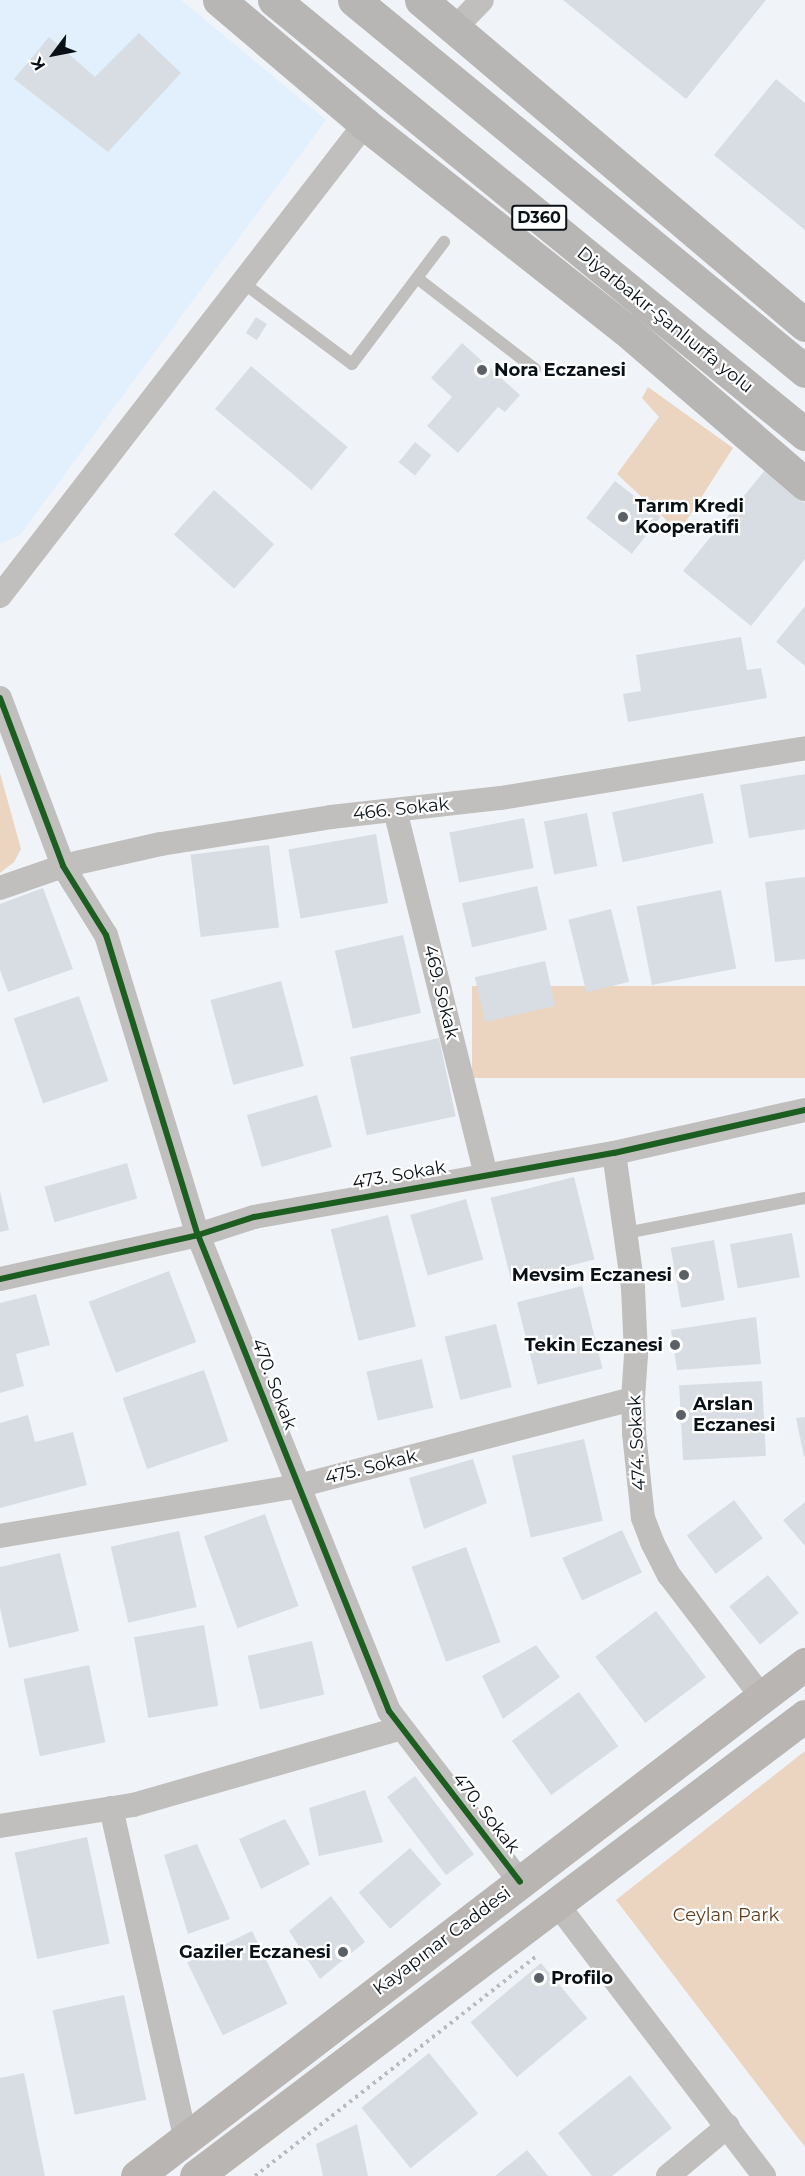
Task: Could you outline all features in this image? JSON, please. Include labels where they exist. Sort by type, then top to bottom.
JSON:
[{"type":"highway","points":[[219,0],[365,124],[625,329],[805,484]]},
{"type":"highway","name":"Diyarbakır-Şanlıurfa yolu","points":[[274,0],[805,434]]},
{"type":"highway","name":"D360","points":[[354,0],[805,370]]},
{"type":"highway","points":[[439,10],[805,325]]},
{"type":"highway","points":[[612,159],[686,272]]},
{"type":"highway","points":[[477,166],[625,329]]},
{"type":"main road","name":"Kayapınar Caddesi","points":[[137,2176],[805,1664]]},
{"type":"main road","points":[[196,2176],[805,1716]]},
{"type":"street","points":[[439,10],[482,0]]},
{"type":"street","points":[[0,596],[365,124]]},
{"type":"street","name":"470. Sokak","points":[[0,699],[7,738],[63,866],[106,935],[198,1235],[389,1712],[520,1882]]},
{"type":"street","name":"466. Sokak","points":[[0,888],[63,866],[161,844],[331,817],[501,798],[805,748]]},
{"type":"street","name":"469. Sokak","points":[[395,810],[486,1175]]},
{"type":"street","name":"473. Sokak","points":[[0,1279],[198,1235],[254,1217],[614,1153],[805,1110]]},
{"type":"street","name":"474. Sokak","points":[[614,1153],[633,1288],[636,1344],[633,1400],[636,1465],[643,1518],[669,1575],[762,1697]]},
{"type":"street","name":"475. Sokak","points":[[0,1536],[298,1486],[633,1400]]},
{"type":"street","points":[[0,1822],[133,1805],[401,1728]]},
{"type":"street","points":[[111,1808],[185,2138]]},
{"type":"street","points":[[557,1904],[764,2176]]},
{"type":"street","points":[[668,2176],[728,2126]]},
{"type":"lane","points":[[242,282],[352,364],[444,242]]},
{"type":"lane","points":[[417,278],[535,369]]},
{"type":"lane","points":[[626,1233],[805,1198]]},
{"type":"path","points":[[255,2176],[540,1953]]},
{"type":"shaded area","points":[[0,0],[181,0],[326,120],[20,535],[0,544]]},
{"type":"green space","points":[[648,387],[733,448],[679,532],[617,474],[659,417],[642,398]]},
{"type":"green space","points":[[0,773],[21,849],[14,862],[0,873]]},
{"type":"green space","points":[[472,986],[805,986],[805,1078],[472,1078]]},
{"type":"green space","name":"Ceylan Park","points":[[805,1751],[805,2147],[616,1900]]},
{"type":"building","points":[[563,0],[766,0],[686,99]]},
{"type":"building","points":[[139,33],[181,73],[108,152],[14,79],[49,37],[95,77]]},
{"type":"building","points":[[776,79],[805,103],[805,230],[714,155]]},
{"type":"building","points":[[256,317],[267,324],[257,340],[246,333]]},
{"type":"building","points":[[462,343],[520,395],[505,412],[498,407],[458,453],[427,426],[452,397],[431,378]]},
{"type":"building","points":[[251,366],[348,447],[312,490],[215,409]]},
{"type":"building","points":[[415,442],[431,455],[415,475],[399,462]]},
{"type":"building","points":[[765,470],[805,503],[805,559],[751,626],[683,571]]},
{"type":"building","name":"Tarım Kredi Kooperatifi","points":[[615,481],[661,517],[632,554],[586,518]]},
{"type":"building","points":[[214,490],[274,544],[234,589],[174,535]]},
{"type":"building","points":[[805,606],[805,666],[776,642]]},
{"type":"building","points":[[741,637],[747,670],[761,668],[767,698],[628,722],[623,694],[641,691],[636,655]]},
{"type":"building","points":[[805,774],[805,829],[749,838],[740,785]]},
{"type":"building","points":[[703,793],[714,843],[623,862],[612,812]]},
{"type":"building","points":[[587,813],[597,866],[554,874],[544,821]]},
{"type":"building","points":[[524,818],[534,868],[459,883],[449,833]]},
{"type":"building","points":[[376,834],[388,903],[301,918],[288,849]]},
{"type":"building","points":[[269,845],[279,927],[201,937],[191,855]]},
{"type":"building","points":[[805,877],[805,959],[775,962],[765,882]]},
{"type":"building","points":[[537,886],[547,930],[472,947],[462,903]]},
{"type":"building","points":[[43,888],[73,969],[8,992],[0,970],[0,904]]},
{"type":"building","points":[[721,890],[736,969],[652,985],[637,906]]},
{"type":"building","points":[[611,909],[629,982],[586,992],[568,920]]},
{"type":"building","points":[[403,935],[421,1013],[353,1029],[335,951]]},
{"type":"building","points":[[545,961],[555,1006],[485,1022],[475,977]]},
{"type":"building","points":[[281,981],[304,1066],[233,1085],[210,1000]]},
{"type":"building","points":[[79,996],[108,1081],[43,1104],[14,1018]]},
{"type":"building","points":[[439,1038],[456,1116],[367,1135],[350,1057]]},
{"type":"building","points":[[317,1095],[332,1147],[262,1167],[247,1115]]},
{"type":"building","points":[[127,1163],[137,1199],[55,1222],[44,1187]]},
{"type":"building","points":[[574,1177],[595,1259],[511,1280],[491,1198]]},
{"type":"building","points":[[0,1191],[9,1230],[0,1232]]},
{"type":"building","points":[[466,1199],[483,1260],[428,1276],[410,1215]]},
{"type":"building","points":[[388,1215],[416,1327],[359,1341],[331,1229]]},
{"type":"building","points":[[792,1233],[800,1277],[738,1288],[730,1244]]},
{"type":"building","points":[[714,1240],[725,1300],[681,1308],[671,1248]]},
{"type":"building","points":[[169,1271],[196,1342],[116,1373],[89,1302]]},
{"type":"building","points":[[582,1286],[603,1368],[538,1385],[517,1302]]},
{"type":"building","points":[[36,1294],[50,1345],[16,1354],[24,1386],[0,1393],[0,1303]]},
{"type":"building","points":[[756,1317],[761,1364],[677,1370],[671,1330]]},
{"type":"building","points":[[496,1324],[512,1387],[460,1400],[445,1337]]},
{"type":"building","points":[[422,1359],[433,1408],[378,1421],[366,1372]]},
{"type":"building","points":[[204,1370],[228,1441],[147,1469],[123,1398]]},
{"type":"building","points":[[762,1381],[766,1456],[683,1460],[679,1385]]},
{"type":"building","points":[[28,1415],[35,1442],[73,1432],[87,1485],[0,1508],[0,1423]]},
{"type":"building","points":[[805,1417],[805,1456],[804,1457],[796,1418]]},
{"type":"building","points":[[584,1439],[603,1521],[531,1537],[512,1456]]},
{"type":"building","points":[[473,1459],[487,1503],[424,1529],[409,1478]]},
{"type":"building","points":[[734,1500],[763,1538],[716,1574],[687,1536]]},
{"type":"building","points":[[805,1502],[805,1546],[783,1520]]},
{"type":"building","points":[[265,1514],[299,1606],[237,1628],[204,1536]]},
{"type":"building","points":[[622,1530],[642,1573],[582,1600],[562,1558]]},
{"type":"building","points":[[179,1531],[197,1607],[128,1623],[111,1547]]},
{"type":"building","points":[[466,1547],[501,1642],[446,1662],[411,1567]]},
{"type":"building","points":[[60,1553],[79,1631],[9,1648],[0,1608],[0,1567]]},
{"type":"building","points":[[768,1575],[799,1613],[760,1645],[729,1606]]},
{"type":"building","points":[[656,1611],[706,1677],[645,1723],[595,1657]]},
{"type":"building","points":[[204,1625],[218,1706],[148,1718],[134,1637]]},
{"type":"building","points":[[312,1641],[324,1695],[260,1709],[248,1656]]},
{"type":"building","points":[[536,1645],[560,1677],[503,1719],[482,1676]]},
{"type":"building","points":[[89,1665],[105,1742],[40,1756],[23,1679]]},
{"type":"building","points":[[579,1692],[618,1746],[551,1795],[512,1741]]},
{"type":"building","points":[[415,1776],[474,1854],[446,1875],[387,1797]]},
{"type":"building","points":[[365,1790],[383,1842],[319,1856],[309,1808]]},
{"type":"building","points":[[285,1819],[310,1864],[261,1889],[239,1839]]},
{"type":"building","points":[[87,1837],[110,1944],[37,1959],[15,1852]]},
{"type":"building","points":[[197,1844],[230,1919],[188,1934],[164,1855]]},
{"type":"building","points":[[410,1848],[441,1884],[390,1929],[359,1893]]},
{"type":"building","points":[[331,1896],[365,1942],[320,1979],[289,1931]]},
{"type":"building","points":[[252,1931],[288,2004],[223,2035],[187,1963]]},
{"type":"building","points":[[541,1963],[587,2018],[517,2077],[471,2022]]},
{"type":"building","points":[[124,1995],[146,2100],[75,2115],[53,2010]]},
{"type":"building","points":[[429,2053],[478,2114],[410,2168],[361,2108]]},
{"type":"building","points":[[24,2073],[45,2176],[0,2176],[0,2078]]},
{"type":"building","points":[[630,2075],[672,2128],[612,2176],[592,2176],[558,2133]]},
{"type":"building","points":[[357,2124],[368,2176],[323,2176],[316,2144]]},
{"type":"building","points":[[527,2150],[548,2176],[495,2176]]},
{"type":"cycle path","points":[[0,698],[63,866],[106,935],[198,1235],[389,1711],[520,1882]]},
{"type":"cycle path","points":[[0,1279],[198,1235],[254,1217],[614,1153],[805,1110]]},
{"type":"place","name":"Nora Eczanesi","points":[[482,370]]},
{"type":"place","name":"Tarım Kredi Kooperatifi","points":[[623,517]]},
{"type":"place","name":"Mevsim Eczanesi","points":[[684,1275]]},
{"type":"place","name":"Tekin Eczanesi","points":[[675,1345]]},
{"type":"place","name":"Arslan Eczanesi","points":[[681,1415]]},
{"type":"place","name":"Gaziler Eczanesi","points":[[343,1952]]},
{"type":"place","name":"Profilo","points":[[539,1978]]}]
